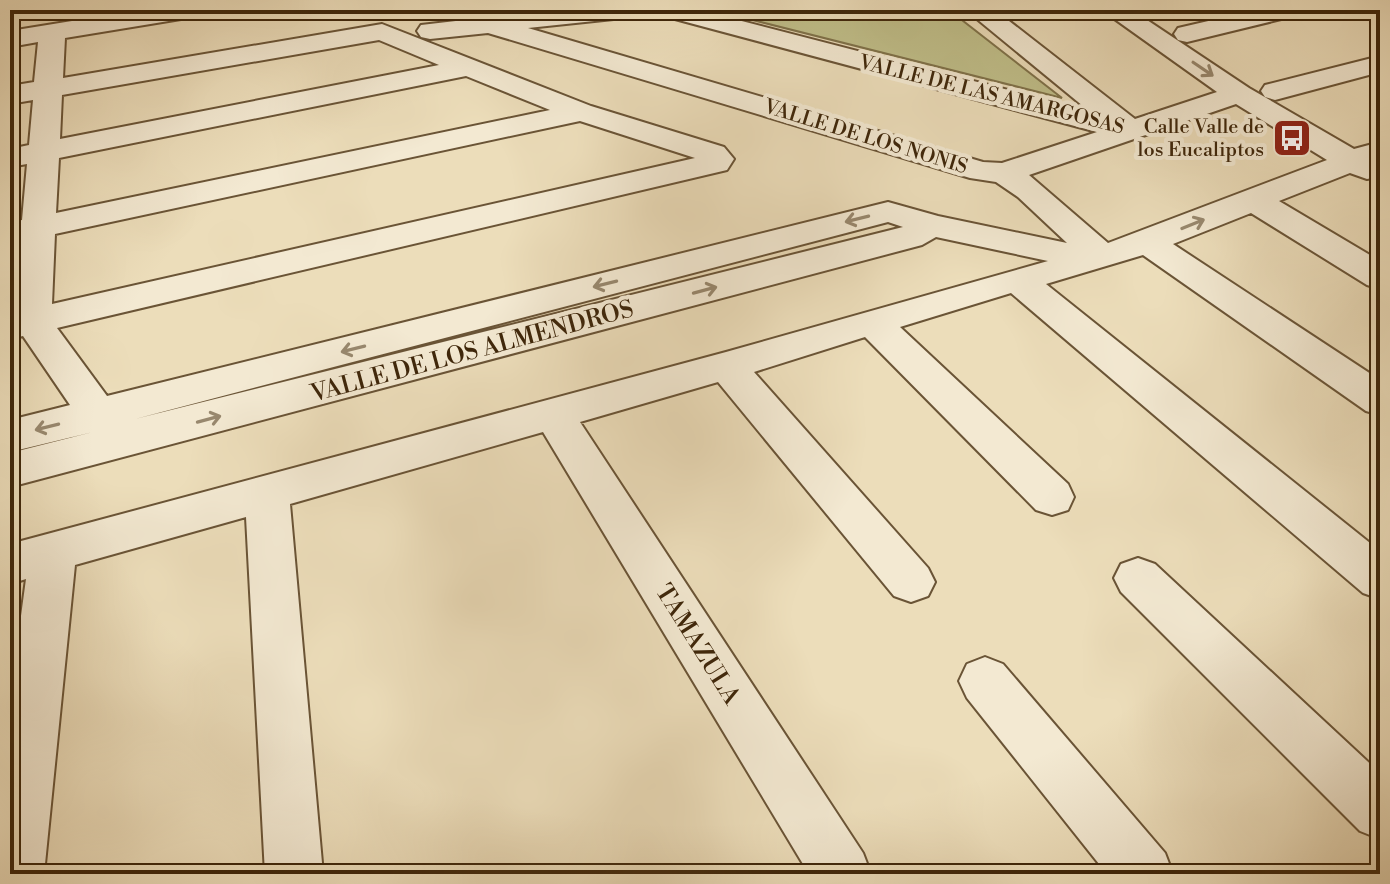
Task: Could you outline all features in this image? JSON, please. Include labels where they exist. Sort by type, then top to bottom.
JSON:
[{"type":"street","points":[[10,39],[187,10]]},
{"type":"street","points":[[430,31],[623,10]]},
{"type":"street","name":"VALLE DE LAS AMARGOSAS","points":[[669,10],[1133,132]]},
{"type":"street","name":"VALLE DE LAS AMARGOSAS","points":[[979,10],[1133,132]]},
{"type":"street","points":[[1115,10],[1239,94],[1372,161]]},
{"type":"street","points":[[1150,10],[1275,91],[1372,161]]},
{"type":"street","points":[[1187,34],[1289,10]]},
{"type":"street","name":"VALLE DE LOS NONIS","points":[[490,25],[981,171],[1004,173],[1239,94]]},
{"type":"street","points":[[10,95],[382,32],[581,112],[713,154],[718,159],[716,163],[21,324]]},
{"type":"street","points":[[52,33],[46,89],[45,152],[24,230],[21,324],[98,415],[134,439]]},
{"type":"street","points":[[1275,91],[1380,64]]},
{"type":"street","points":[[10,158],[469,67]]},
{"type":"street","points":[[24,230],[581,112]]},
{"type":"street","points":[[15,874],[32,558],[554,415],[1098,259],[1253,200],[1372,161]]},
{"type":"street","points":[[1004,173],[1029,190],[1098,259]]},
{"type":"street","points":[[1253,200],[1380,277]]},
{"type":"street","name":"VALLE DE LOS ALMENDROS","points":[[10,436],[888,212],[932,225],[1098,259]]},
{"type":"street","name":"VALLE DE LOS ALMENDROS","points":[[10,470],[910,237],[932,225]]},
{"type":"street","points":[[1147,242],[1380,400]]},
{"type":"street","points":[[1018,280],[1380,579]]},
{"type":"street","points":[[872,322],[1052,497]]},
{"type":"street","points":[[726,366],[911,582]]},
{"type":"street","name":"TAMAZULA","points":[[554,415],[842,874]]},
{"type":"street","points":[[267,494],[294,874]]},
{"type":"street","points":[[1138,578],[1380,811]]},
{"type":"street","points":[[985,681],[1144,874]]},
{"type":"shaded area","points":[[713,10],[949,10],[1062,98]]},
{"type":"place","name":"Calle Valle de los Eucaliptos","points":[[1292,138]]}]
